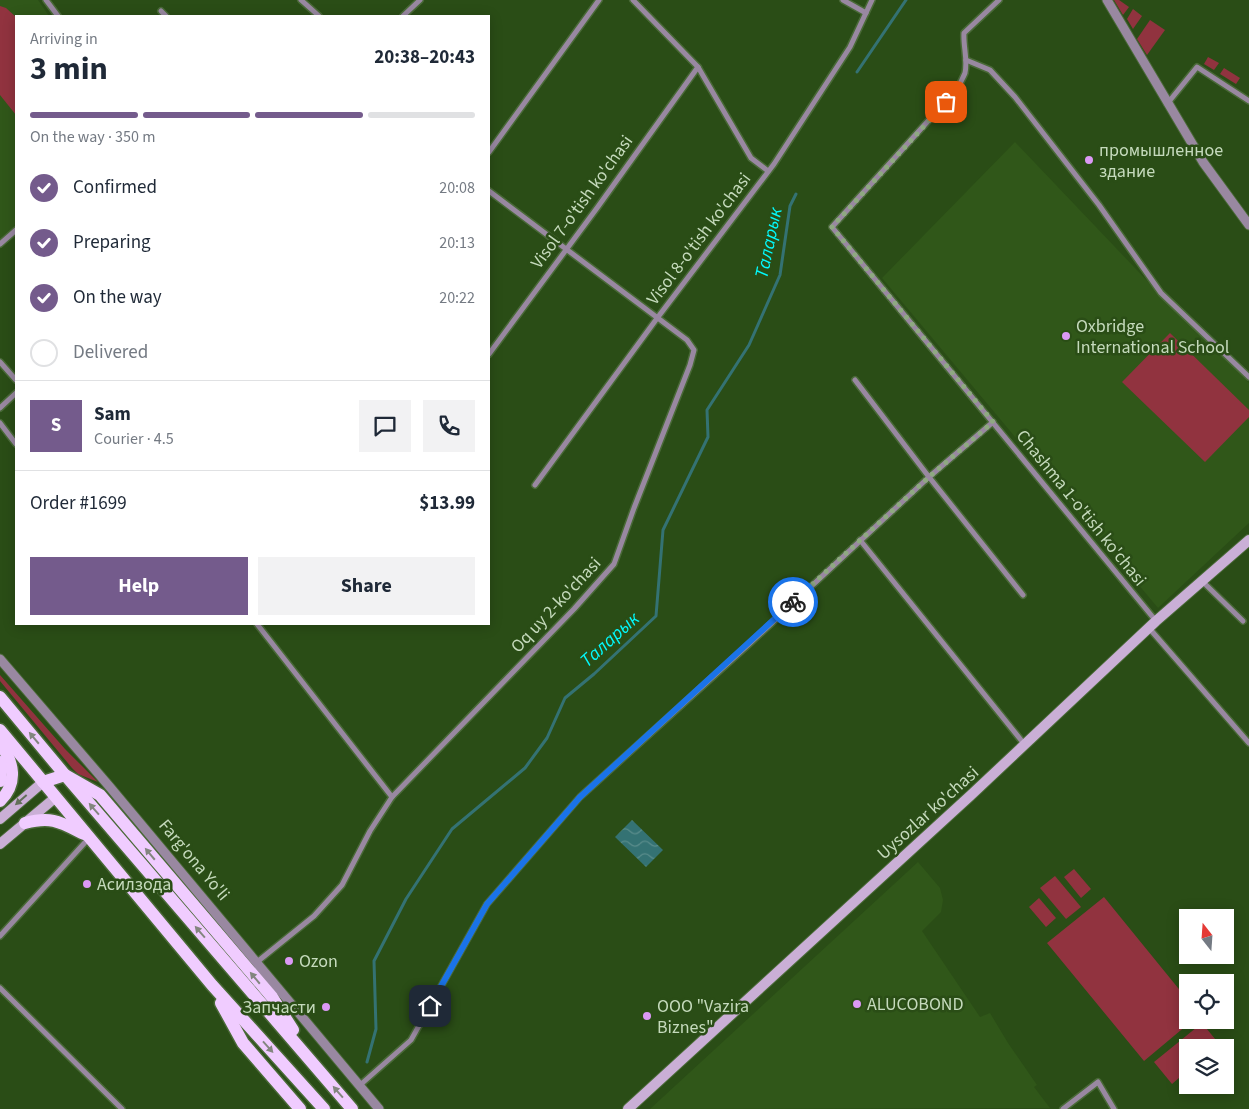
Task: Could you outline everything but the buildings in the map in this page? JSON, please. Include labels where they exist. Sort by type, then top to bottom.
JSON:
[{"type":"main road","name":"Uysozlar ko'chasi","points":[[628,1109],[1025,745],[1153,624],[1249,540]]},
{"type":"main road","points":[[0,697],[65,775],[100,795],[272,997],[323,1076],[352,1109]]},
{"type":"main road","points":[[0,730],[212,985],[324,1109]]},
{"type":"main road","points":[[0,744],[8,756],[13,773],[10,787],[0,801]]},
{"type":"main road","points":[[0,762],[0,781]]},
{"type":"main road","points":[[0,819],[43,782],[65,775]]},
{"type":"main road","points":[[0,844],[56,797],[62,788],[65,775]]},
{"type":"main road","points":[[25,823],[41,819],[54,820],[90,837]]},
{"type":"main road","points":[[212,985],[243,1042],[300,1109]]},
{"type":"street","points":[[46,0],[57,15]]},
{"type":"street","points":[[301,0],[318,15]]},
{"type":"street","points":[[404,15],[420,0]]},
{"type":"street","points":[[490,151],[600,0]]},
{"type":"street","points":[[633,0],[698,67],[751,158],[768,171]]},
{"type":"street","points":[[843,0],[866,13]]},
{"type":"street","name":"Visol 8-o'tish ko'chasi","points":[[534,485],[658,316],[774,164],[850,48],[872,0]]},
{"type":"street","points":[[999,0],[964,33],[963,45],[966,60],[990,70],[1015,97],[1099,205],[1161,293],[1249,377]]},
{"type":"street","points":[[1107,0],[1203,162],[1249,225]]},
{"type":"street","points":[[161,11],[165,15]]},
{"type":"street","name":"Chashma 1-o'tish ko'chasi","points":[[966,60],[965,73],[958,88],[832,227],[993,422],[1249,743]]},
{"type":"street","name":"Visol 7-o'tish ko'chasi","points":[[490,353],[698,67]]},
{"type":"street","points":[[1167,104],[1197,67],[1249,101]]},
{"type":"street","name":"Oq uy 2-ko'chasi","points":[[257,962],[314,916],[342,885],[370,831],[392,797],[574,609],[614,564],[690,365],[694,350],[687,340],[658,316],[490,192]]},
{"type":"street","points":[[0,244],[15,231]]},
{"type":"street","points":[[0,362],[15,379]]},
{"type":"street","points":[[855,380],[1023,595]]},
{"type":"street","points":[[0,408],[15,394]]},
{"type":"street","points":[[359,1086],[411,1040],[487,904],[580,797],[748,645],[929,477],[993,422]]},
{"type":"street","points":[[0,423],[15,443]]},
{"type":"street","points":[[860,540],[1025,745]]},
{"type":"street","points":[[1202,581],[1243,621]]},
{"type":"street","points":[[258,625],[392,797]]},
{"type":"street","name":"Farg'ona Yo'li","points":[[0,659],[379,1109]]},
{"type":"street","points":[[0,936],[90,837]]},
{"type":"street","points":[[0,988],[122,1109]]},
{"type":"street","points":[[1063,1109],[1098,1082],[1114,1109]]},
{"type":"shaded area","points":[[0,0],[38,0],[48,15],[15,15],[15,226],[0,239]]},
{"type":"shaded area","points":[[1114,0],[1119,0],[1129,7],[1123,15]]},
{"type":"shaded area","points":[[0,6],[6,8],[15,16],[15,114],[0,95]]},
{"type":"shaded area","points":[[1133,9],[1142,16],[1133,29],[1127,19]]},
{"type":"shaded area","points":[[1150,20],[1165,30],[1147,55],[1137,39]]},
{"type":"shaded area","points":[[1208,57],[1219,63],[1214,70],[1204,64]]},
{"type":"shaded area","points":[[1224,68],[1240,78],[1236,84],[1220,74]]},
{"type":"shaded area","name":"Oxbridge International School","points":[[1015,142],[1155,289],[1249,383],[1249,523],[1158,608],[882,278]]},
{"type":"shaded area","points":[[1170,333],[1249,410],[1249,417],[1205,462],[1122,382]]},
{"type":"shaded area","points":[[0,675],[65,749],[98,782],[78,774],[72,768],[0,681]]},
{"type":"shaded area","points":[[918,862],[940,888],[943,900],[941,912],[922,931],[980,1017],[990,1013],[1037,1085],[1034,1087],[1050,1108],[650,1109]]},
{"type":"shaded area","points":[[1074,869],[1091,889],[1081,898],[1064,877]]},
{"type":"shaded area","points":[[1055,876],[1081,907],[1066,919],[1040,888]]},
{"type":"shaded area","points":[[1104,897],[1179,989],[1179,1029],[1182,1029],[1144,1061],[1047,943]]},
{"type":"shaded area","points":[[1039,898],[1056,918],[1046,927],[1029,907]]},
{"type":"shaded area","points":[[1195,1029],[1207,1029],[1215,1039],[1182,1039]]},
{"type":"shaded area","points":[[1179,1042],[1179,1078],[1172,1084],[1154,1062]]},
{"type":"water","points":[[632,820],[663,850],[646,867],[615,837]]},
{"type":"waterway","name":"Таларык","points":[[857,72],[906,0]]},
{"type":"waterway","name":"Таларык","points":[[367,1062],[376,1029],[374,961],[406,899],[452,829],[525,768],[547,738],[565,698],[594,674],[656,616],[663,530],[708,437],[707,410],[749,345],[780,275],[790,206],[796,194]]},
{"type":"way so far","points":[[793,602],[929,477],[993,422],[832,227],[946,102]]},
{"type":"place","name":"промышленное здание","points":[[1089,160]]},
{"type":"place","name":"Oxbridge International School","points":[[1066,336]]},
{"type":"place","name":"Асилзода","points":[[87,884]]},
{"type":"place","name":"Ozon","points":[[289,961]]},
{"type":"place","name":"ALUCOBOND","points":[[857,1004]]},
{"type":"place","name":"Запчасти","points":[[326,1007]]},
{"type":"place","name":"OOO \"Vazira Biznes\"","points":[[647,1016]]},
{"type":"route","points":[[430,1006],[487,904],[580,797],[793,602]]}]
